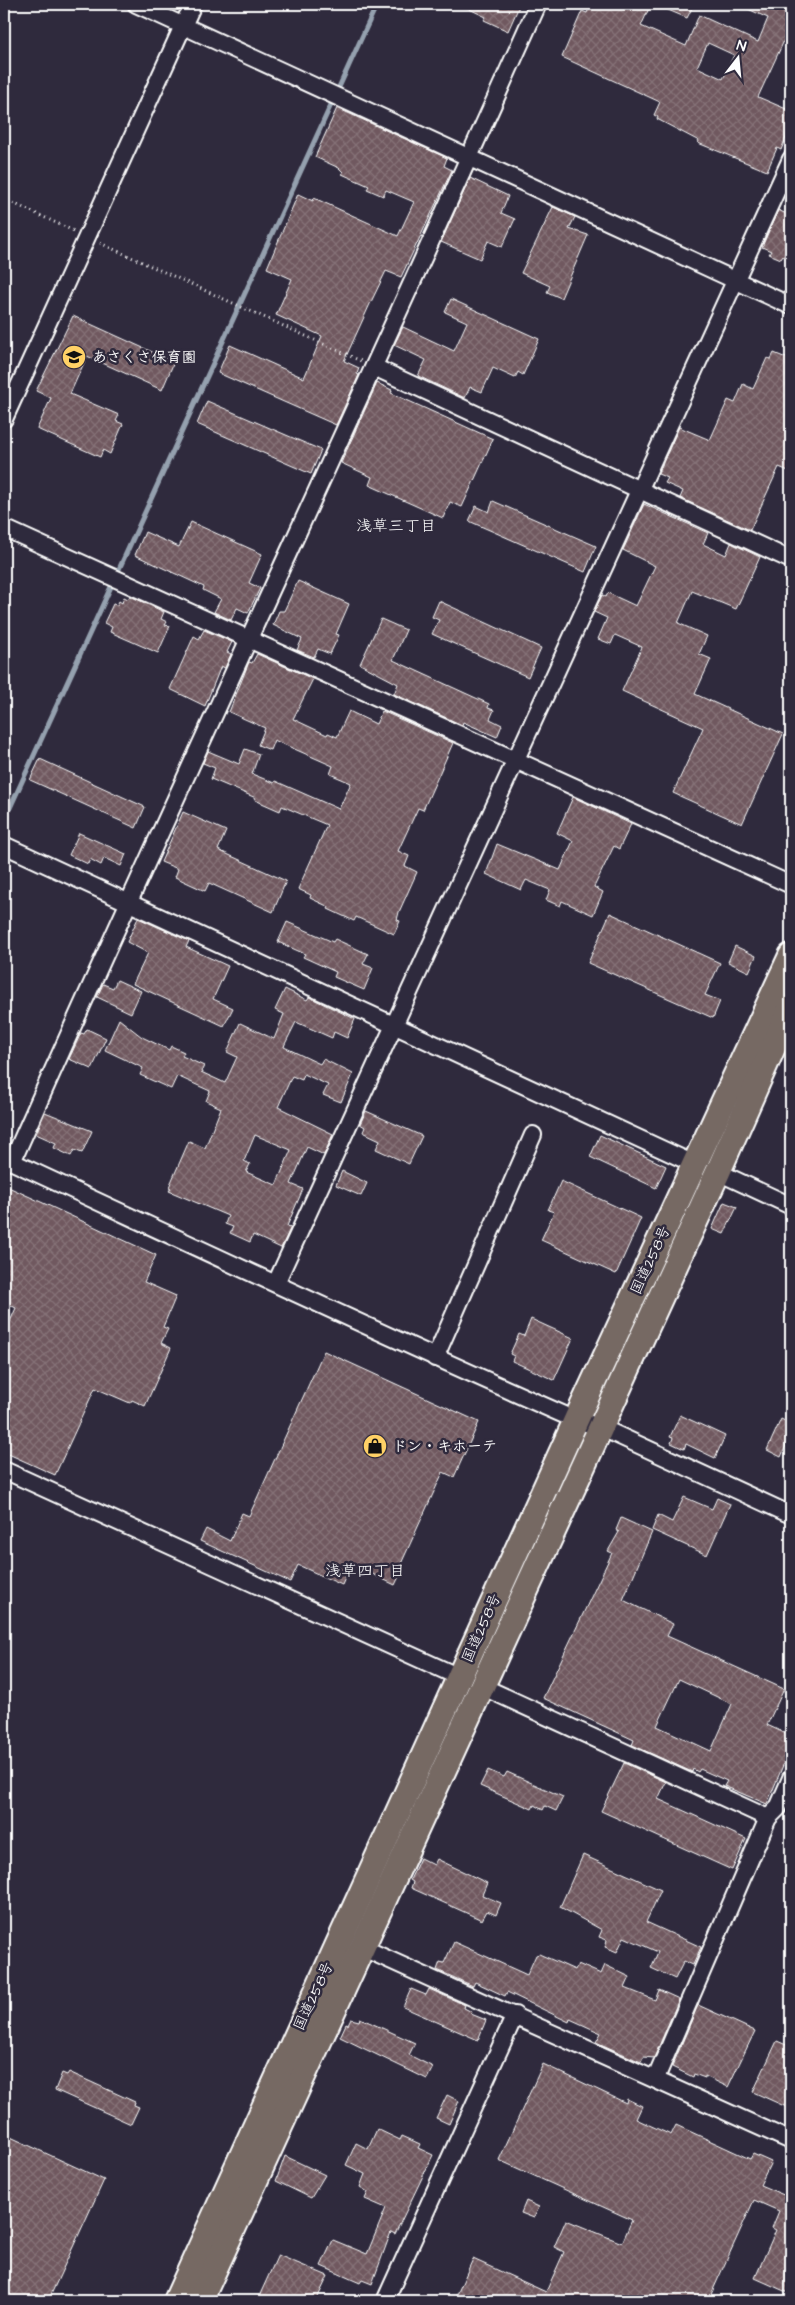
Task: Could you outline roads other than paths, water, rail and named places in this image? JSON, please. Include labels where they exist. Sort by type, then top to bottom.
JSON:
[{"type":"highway","name":"国道258号","points":[[176,2301],[576,1420],[791,956]]},
{"type":"highway","name":"国道258号","points":[[200,2301],[361,1946],[718,1172],[791,1007]]},
{"type":"street","points":[[136,4],[470,156],[791,306]]},
{"type":"street","points":[[4,419],[193,4]]},
{"type":"street","points":[[538,4],[374,367],[247,638],[8,1160],[435,1358],[576,1420],[600,1427],[791,1515]]},
{"type":"street","points":[[276,1283],[639,489],[737,281],[791,159]]},
{"type":"street","points":[[374,367],[791,560]]},
{"type":"street","points":[[4,528],[791,885]]},
{"type":"street","points":[[4,845],[395,1024],[694,1164]]},
{"type":"street","points":[[435,1358],[533,1135]]},
{"type":"street","points":[[718,1172],[791,1206]]},
{"type":"street","points":[[4,1470],[459,1678]]},
{"type":"street","points":[[481,1686],[779,1813]]},
{"type":"street","points":[[656,2078],[779,1813],[791,1778]]},
{"type":"street","points":[[361,1946],[791,2140]]},
{"type":"street","points":[[385,2301],[515,2016]]},
{"type":"waterway","points":[[4,821],[377,4]]},
{"type":"place","name":"あさくさ保育園","points":[[74,357]]},
{"type":"place","name":"ドン・キホーテ","points":[[375,1446]]},
{"type":"district","name":"浅草三丁目","points":[[396,525]]},
{"type":"district","name":"浅草四丁目","points":[[365,1570]]}]
